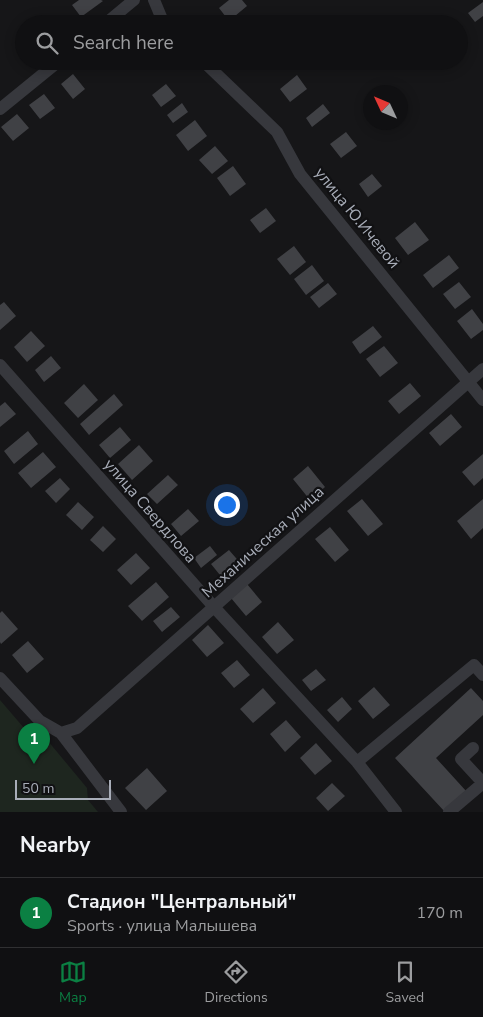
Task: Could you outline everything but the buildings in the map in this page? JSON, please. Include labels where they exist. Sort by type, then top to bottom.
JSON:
[{"type":"street","points":[[116,15],[134,0]]},
{"type":"street","points":[[154,0],[160,15]]},
{"type":"street","points":[[0,109],[48,70]]},
{"type":"street","name":"улица Ю.Ичевой","points":[[212,70],[277,132],[300,174],[483,400]]},
{"type":"street","name":"улица Свердлова","points":[[0,365],[214,607],[357,762],[396,812]]},
{"type":"street","name":"Механическая улица","points":[[61,733],[77,728],[483,369]]},
{"type":"street","points":[[357,762],[474,665],[483,675]]},
{"type":"street","points":[[0,678],[5,693],[40,722],[61,733],[121,812]]},
{"type":"street","points":[[449,812],[483,783],[461,759],[473,748]]},
{"type":"shaded area","points":[[0,700],[30,735],[48,741],[87,788],[88,800],[98,812],[0,812]]},
{"type":"place","name":"Стадион \"Центральный\"","points":[[34,764]]}]
